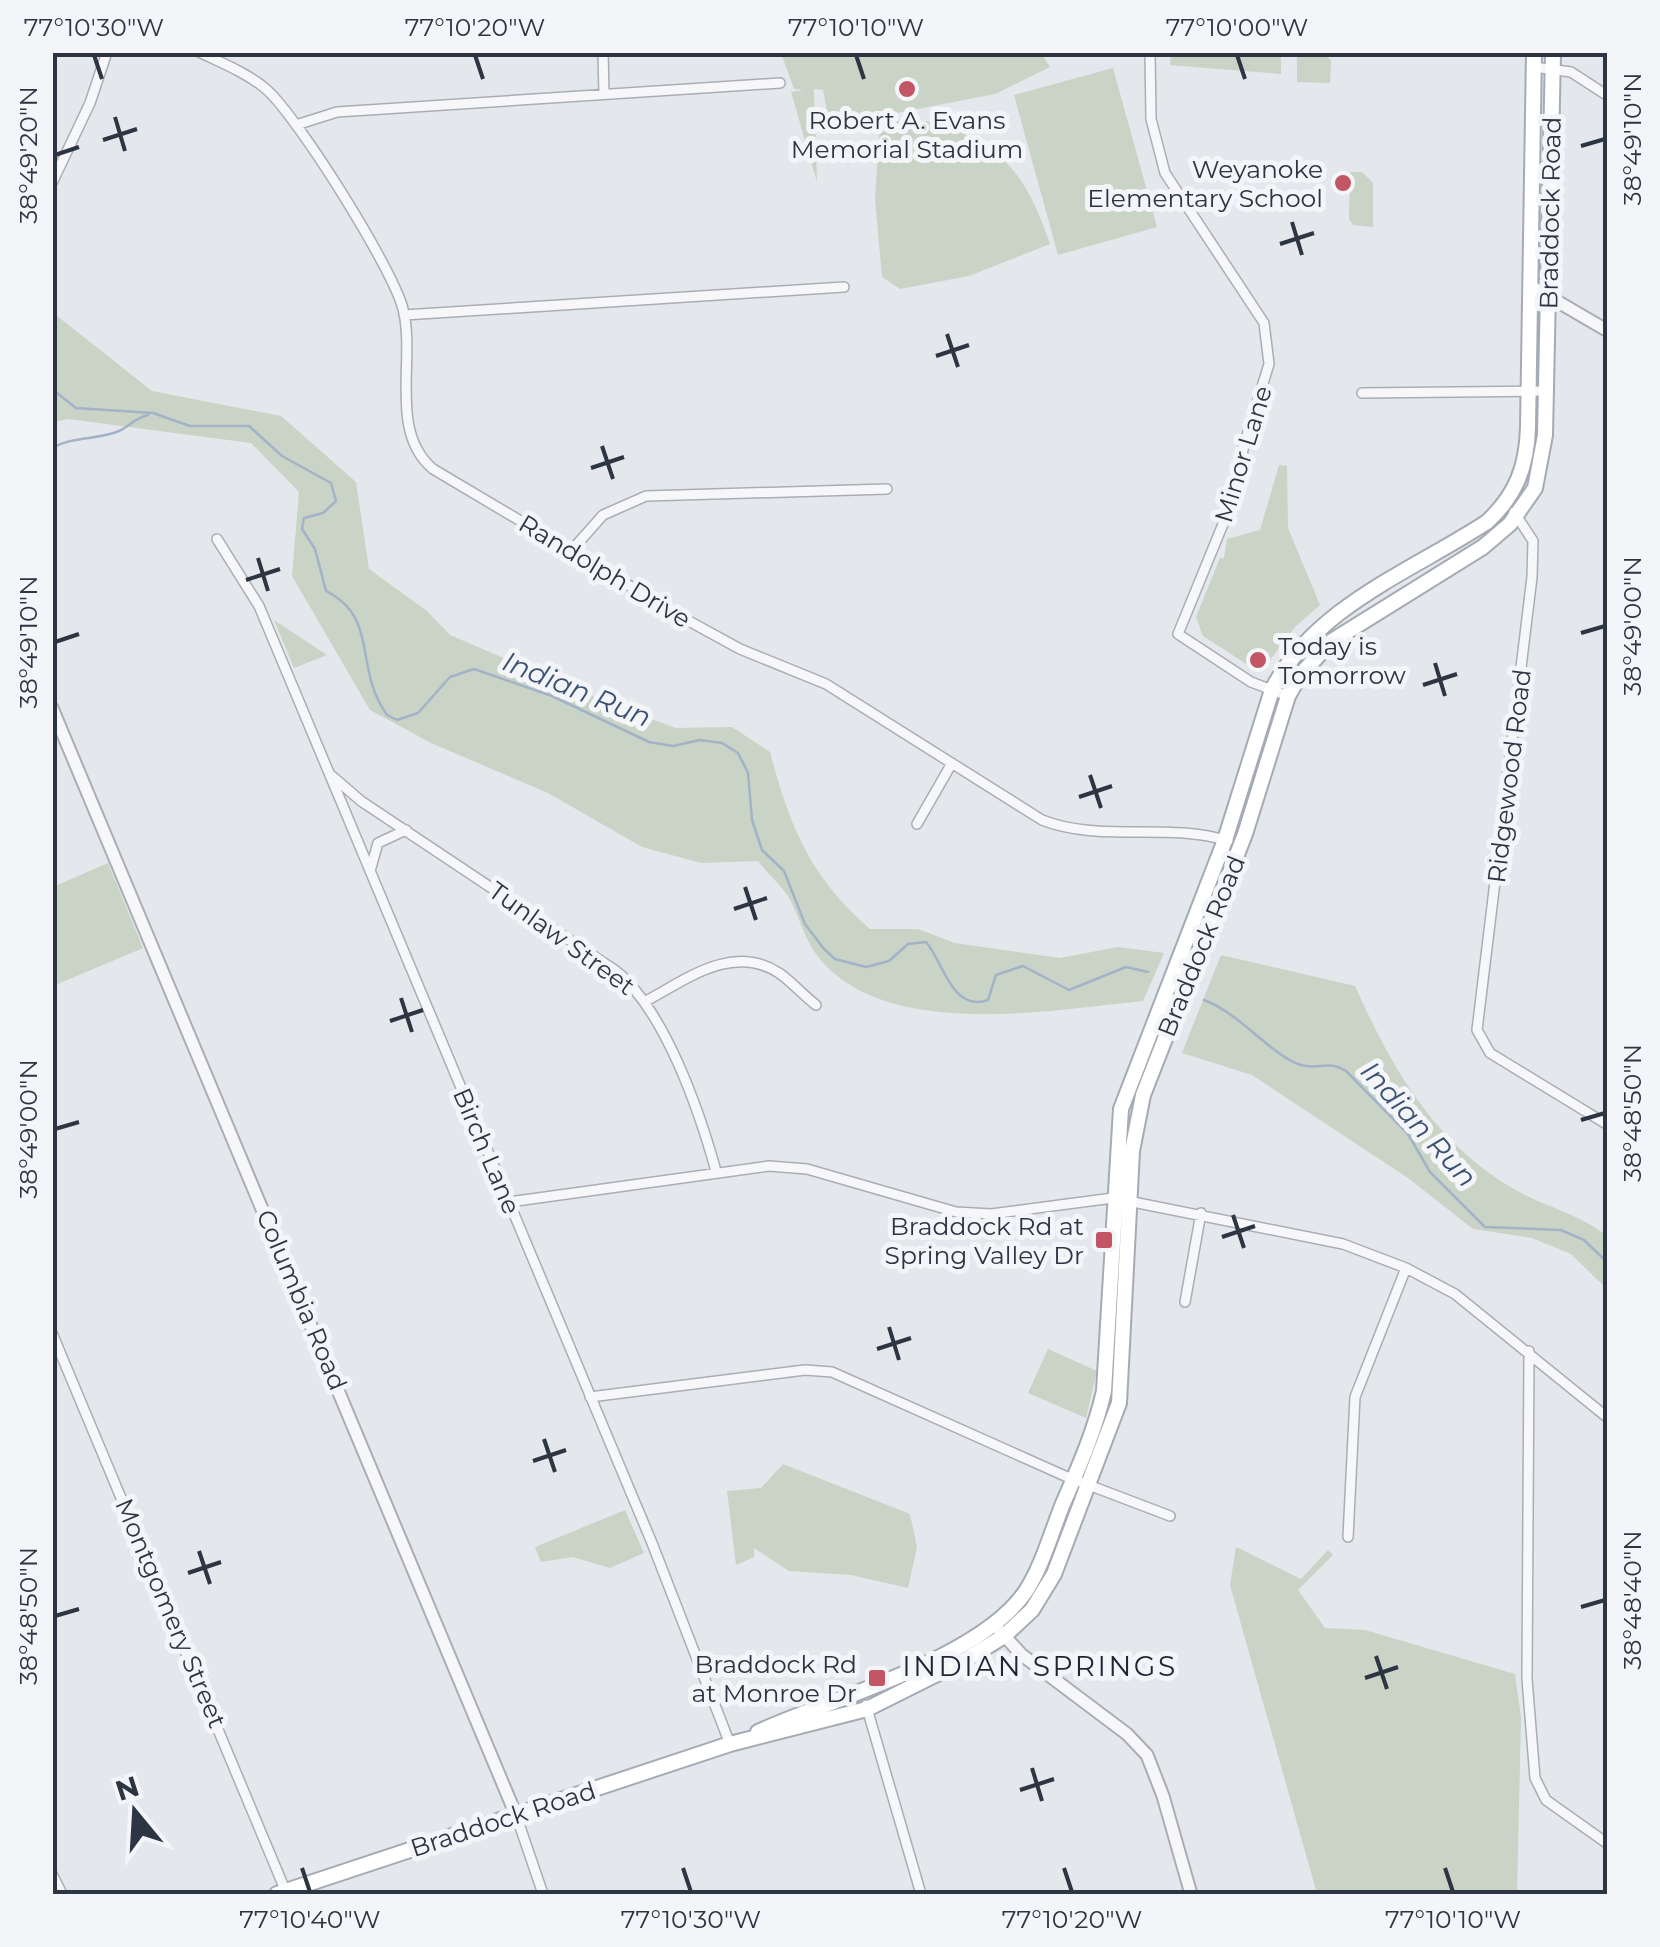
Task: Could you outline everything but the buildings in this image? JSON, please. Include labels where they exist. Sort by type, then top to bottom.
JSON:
[{"type":"main road","name":"Braddock Road","points":[[283,1894],[730,1744],[862,1692],[907,1673],[993,1624],[1026,1590],[1074,1480],[1104,1391],[1117,1131],[1127,1088],[1225,840],[1272,690],[1298,646],[1319,626],[1487,522],[1507,503],[1525,462],[1534,60]]},
{"type":"main road","name":"Braddock Road","points":[[730,1744],[867,1708],[934,1679],[1004,1636],[1043,1595],[1112,1429],[1124,1379],[1132,1151],[1143,1095],[1241,846],[1288,696],[1300,675],[1332,641],[1483,546],[1518,516],[1540,474],[1546,391],[1553,60]]},
{"type":"street","points":[[52,183],[90,104],[107,52]]},
{"type":"street","name":"Randolph Drive","points":[[199,52],[257,82],[296,126],[372,244],[404,314],[408,420],[417,452],[443,476],[740,649],[826,684],[1051,824],[1182,832],[1241,846]]},
{"type":"street","points":[[603,52],[604,94]]},
{"type":"street","name":"Minor Lane","points":[[1150,52],[1151,118],[1160,160],[1264,323],[1268,375],[1244,445],[1232,502],[1178,634],[1250,682],[1288,696]]},
{"type":"street","points":[[1534,60],[1553,60],[1608,96]]},
{"type":"street","points":[[296,126],[324,114],[780,83]]},
{"type":"street","points":[[1531,286],[1608,331]]},
{"type":"street","points":[[404,314],[844,287]]},
{"type":"street","points":[[1362,392],[1546,391]]},
{"type":"street","points":[[571,551],[603,515],[646,496],[886,489]]},
{"type":"street","name":"Ridgewood Road","points":[[1507,503],[1533,541],[1532,578],[1476,1020],[1480,1040],[1490,1052],[1608,1125]]},
{"type":"street","name":"Birch Lane","points":[[217,539],[259,606],[590,1397],[730,1744]]},
{"type":"street","name":"Columbia Road","points":[[52,708],[516,1815],[543,1894]]},
{"type":"street","points":[[917,824],[952,763]]},
{"type":"street","name":"Tunlaw Street","points":[[326,770],[361,801],[616,971],[646,1001],[716,1170]]},
{"type":"street","points":[[370,874],[378,843],[406,830]]},
{"type":"street","points":[[646,1001],[713,966],[743,960],[774,970],[816,1005]]},
{"type":"street","points":[[508,1202],[716,1170],[769,1166],[807,1168],[970,1214],[1113,1198],[1201,1213],[1343,1244],[1406,1268],[1454,1294],[1608,1418]]},
{"type":"street","points":[[1186,1302],[1201,1213]]},
{"type":"street","points":[[1348,1536],[1355,1397],[1406,1268]]},
{"type":"street","name":"Montgomery Street","points":[[52,1333],[283,1894]]},
{"type":"street","points":[[1529,1351],[1527,1679],[1536,1778],[1546,1800],[1608,1844]]},
{"type":"street","points":[[590,1397],[804,1370],[832,1372],[1074,1480],[1170,1516]]},
{"type":"street","points":[[993,1624],[1127,1734],[1147,1755],[1164,1796],[1190,1894]]},
{"type":"street","points":[[862,1692],[920,1894]]},
{"type":"street","points":[[52,1874],[62,1894]]},
{"type":"green space","name":"Robert A. Evans Memorial Stadium","points":[[781,53],[1041,53],[1050,67],[995,94],[830,126],[823,90],[814,89],[817,182],[791,92],[803,90],[794,89]]},
{"type":"green space","points":[[1171,53],[1281,53],[1281,74],[1170,65]]},
{"type":"green space","points":[[1297,55],[1326,55],[1331,60],[1330,83],[1297,82]]},
{"type":"green space","points":[[1113,68],[1157,227],[1058,255],[1014,95]]},
{"type":"green space","points":[[926,121],[973,138],[1007,163],[1031,198],[1050,244],[969,276],[900,289],[882,277],[875,199],[880,122]]},
{"type":"green space","points":[[1350,172],[1362,172],[1373,183],[1373,227],[1353,225],[1349,219]]},
{"type":"green space","points":[[52,312],[152,391],[281,416],[356,482],[369,569],[427,611],[450,635],[676,728],[732,727],[770,752],[805,849],[832,890],[870,929],[918,929],[955,943],[1060,958],[1118,947],[1164,953],[1143,1001],[972,1014],[885,1001],[849,984],[819,958],[788,896],[758,861],[701,863],[642,847],[548,793],[431,743],[370,710],[292,576],[299,492],[251,443],[68,419],[53,422]]},
{"type":"green space","points":[[1279,465],[1287,466],[1288,528],[1320,605],[1295,627],[1263,669],[1254,669],[1203,636],[1196,617],[1220,558],[1224,558],[1227,539],[1260,530]]},
{"type":"green space","points":[[274,620],[327,655],[294,668]]},
{"type":"green space","points":[[108,863],[143,948],[53,986],[53,887]]},
{"type":"green space","points":[[1221,955],[1355,986],[1400,1074],[1459,1148],[1512,1188],[1584,1221],[1607,1236],[1607,1289],[1571,1254],[1532,1238],[1473,1229],[1408,1178],[1252,1075],[1182,1053]]},
{"type":"green space","points":[[1048,1349],[1097,1371],[1086,1418],[1028,1393]]},
{"type":"green space","points":[[783,1464],[910,1514],[917,1547],[908,1588],[851,1575],[789,1571],[754,1548],[754,1557],[736,1565],[727,1491],[761,1488]]},
{"type":"green space","points":[[625,1510],[644,1553],[610,1568],[573,1557],[541,1562],[535,1547]]},
{"type":"green space","points":[[1236,1547],[1301,1579],[1328,1550],[1333,1555],[1298,1590],[1325,1628],[1365,1630],[1515,1674],[1521,1718],[1517,1894],[1317,1894],[1230,1585]]},
{"type":"waterway","name":"Indian Run","points":[[52,389],[76,408],[153,413],[190,426],[249,426],[282,456],[331,483],[336,501],[323,513],[304,518],[302,529],[315,549],[326,591],[354,615],[371,680],[387,715],[397,720],[418,713],[450,677],[474,669],[552,696],[649,742],[673,746],[700,740],[722,743],[738,753],[748,773],[752,820],[762,850],[784,871],[805,924],[835,959],[866,967],[889,961],[908,944],[926,942],[957,992],[976,1002],[988,1000],[996,975],[1023,966],[1069,990],[1126,967],[1148,972]]},
{"type":"waterway","points":[[52,448],[111,434],[148,415]]},
{"type":"waterway","name":"Indian Run","points":[[1204,1000],[1231,1015],[1290,1060],[1346,1071],[1408,1134],[1430,1172],[1485,1227],[1561,1230],[1584,1240],[1608,1263]]},
{"type":"place","name":"Robert A. Evans Memorial Stadium","points":[[907,89]]},
{"type":"place","name":"Weyanoke Elementary School","points":[[1343,183]]},
{"type":"place","name":"Today is Tomorrow","points":[[1258,660]]},
{"type":"place","name":"Braddock Rd at Spring Valley Dr","points":[[1104,1240]]},
{"type":"place","name":"Braddock Rd at Monroe Dr","points":[[877,1678]]},
{"type":"district","name":"INDIAN SPRINGS","points":[[1040,1666]]}]
